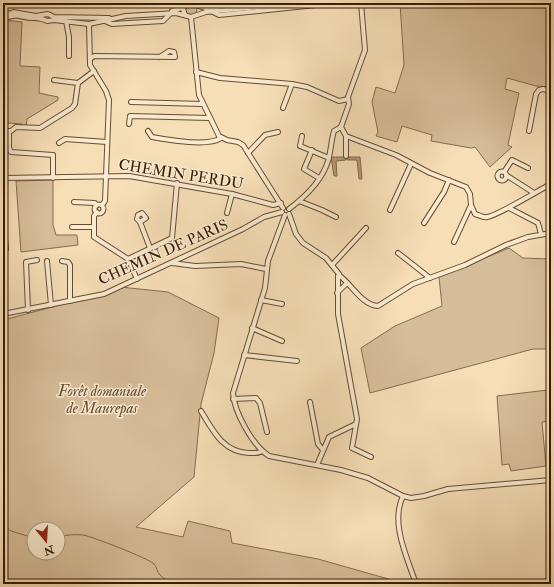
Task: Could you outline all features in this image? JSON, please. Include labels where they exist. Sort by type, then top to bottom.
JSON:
[{"type":"street","points":[[199,14],[198,5],[206,8],[261,3]]},
{"type":"street","points":[[191,18],[210,11],[301,3]]},
{"type":"street","points":[[210,11],[219,15],[335,3]]},
{"type":"street","points":[[360,3],[365,50],[348,99],[350,104],[341,127],[334,131],[329,158],[319,178],[299,201],[285,210],[266,269],[265,288],[233,393],[233,399],[238,415],[262,451],[278,458],[317,465],[368,478],[403,496],[420,497],[448,489],[551,480]]},
{"type":"street","points":[[3,12],[44,18],[46,21],[50,19],[89,21],[172,11],[185,5],[185,15]]},
{"type":"street","points":[[3,12],[44,18]]},
{"type":"street","points":[[50,19],[66,21],[104,21],[126,16],[170,14],[185,15],[191,18]]},
{"type":"street","points":[[104,21],[112,24],[163,21],[170,14]]},
{"type":"street","points":[[3,18],[18,15]]},
{"type":"street","points":[[191,18],[198,92],[221,138]]},
{"type":"street","points":[[66,21],[69,37],[69,56]]},
{"type":"street","points":[[89,21],[90,65],[106,91],[109,100],[105,200],[102,205],[103,212],[97,212]]},
{"type":"street","points":[[90,59],[94,56],[160,57]]},
{"type":"street","points":[[54,80],[78,82],[94,71]]},
{"type":"street","points":[[196,72],[232,80],[292,84],[307,87],[339,101],[348,99]]},
{"type":"street","points":[[3,132],[9,132],[16,128],[40,128],[72,108],[75,104],[78,82]]},
{"type":"street","points":[[283,108],[292,84]]},
{"type":"street","points":[[529,131],[536,94],[539,90],[543,89],[551,91]]},
{"type":"street","points":[[131,102],[203,104]]},
{"type":"street","points":[[130,124],[130,116],[210,118]]},
{"type":"street","points":[[341,127],[346,136],[346,156]]},
{"type":"street","points":[[148,131],[152,137],[169,140],[210,142],[221,138],[241,143],[285,210],[296,234],[303,243],[333,264],[339,275],[366,302],[373,306],[378,306],[414,284],[465,265],[506,245],[541,234],[551,233]]},
{"type":"street","points":[[9,132],[8,148],[11,152],[53,155],[53,178]]},
{"type":"street","points":[[248,153],[265,135],[278,132]]},
{"type":"street","points":[[302,136],[300,146],[329,158]]},
{"type":"street","points":[[346,136],[396,155],[411,164],[466,187],[470,194],[471,205],[475,214],[489,217],[551,185]]},
{"type":"street","points":[[59,143],[65,139],[107,142]]},
{"type":"street","points":[[312,150],[304,169],[319,178]]},
{"type":"street","points":[[528,168],[512,160],[505,174],[534,193]]},
{"type":"street","points":[[390,210],[411,164]]},
{"type":"street","name":"CHEMIN PERDU","points":[[3,178],[129,176],[177,183],[232,194],[274,205],[285,210]]},
{"type":"street","points":[[424,223],[444,192],[449,180]]},
{"type":"street","points":[[128,259],[172,238],[174,234],[177,183]]},
{"type":"street","points":[[227,213],[232,194]]},
{"type":"street","points":[[299,201],[336,217]]},
{"type":"street","points":[[74,202],[94,203],[96,206],[102,205]]},
{"type":"street","points":[[454,242],[471,205]]},
{"type":"street","points":[[96,206],[97,212],[94,216],[95,239],[128,259],[137,279]]},
{"type":"street","points":[[508,208],[538,223],[541,234]]},
{"type":"street","name":"CHEMIN DE PARIS","points":[[3,314],[104,294],[172,263],[264,217],[285,210]]},
{"type":"street","points":[[140,222],[150,248]]},
{"type":"street","points":[[72,227],[94,227]]},
{"type":"street","points":[[333,264],[366,228]]},
{"type":"street","points":[[3,238],[5,238],[6,248]]},
{"type":"street","points":[[398,253],[430,278]]},
{"type":"street","points":[[28,310],[26,262],[37,260]]},
{"type":"street","points":[[48,260],[51,305]]},
{"type":"street","points":[[62,260],[68,262],[70,265],[70,301]]},
{"type":"street","points":[[172,263],[196,266],[241,264],[266,269]]},
{"type":"street","points":[[339,275],[337,293],[338,314],[351,385],[356,424],[352,448],[371,457]]},
{"type":"street","points":[[337,293],[347,283]]},
{"type":"street","points":[[261,300],[282,304]]},
{"type":"street","points":[[252,328],[282,341]]},
{"type":"street","points":[[244,355],[297,361]]},
{"type":"street","points":[[233,399],[256,398],[260,403],[267,432]]},
{"type":"street","points":[[310,402],[318,444],[323,450]]},
{"type":"street","points":[[200,411],[219,439],[226,446],[244,453],[258,453],[262,451]]},
{"type":"street","points":[[317,465],[330,437],[356,424]]},
{"type":"street","points":[[403,496],[399,506],[400,536],[416,584]]},
{"type":"green space","points":[[189,3],[193,3],[197,9],[193,15],[189,15],[185,11],[185,7]]},
{"type":"green space","points":[[400,3],[466,3],[468,6],[478,3],[551,3],[551,87],[536,86],[507,78],[505,89],[519,93],[508,145],[512,147],[490,167],[475,147],[471,148],[431,141],[432,135],[402,126],[397,142],[376,136],[378,132],[372,102],[376,87],[395,93],[404,65]]},
{"type":"green space","points":[[3,20],[22,22],[20,66],[40,67],[39,93],[58,97],[58,100],[27,119],[26,127],[22,126],[22,124],[8,123],[7,116],[3,110]]},
{"type":"green space","points":[[53,180],[53,225],[56,235],[77,235],[78,245],[21,252],[16,181]]},
{"type":"green space","points":[[509,248],[523,258],[551,259],[551,349],[533,349],[370,393],[361,348],[395,326],[442,306],[439,277]]},
{"type":"green space","name":"Forêt domaniale de Maurepas","points":[[120,287],[168,292],[219,318],[214,353],[201,404],[194,477],[136,527],[183,537],[188,521],[230,531],[232,543],[318,559],[406,584],[3,584],[3,320],[98,295]]},
{"type":"green space","points":[[548,390],[551,421],[542,422],[546,466],[511,471],[509,464],[502,465],[497,396]]},
{"type":"shaded area","points":[[331,157],[345,157],[346,160],[336,161],[337,176],[334,176]]},
{"type":"shaded area","points":[[347,157],[360,157],[362,179],[359,179],[357,160],[347,160]]},
{"type":"waterway","points":[[3,525],[11,531],[26,536]]},
{"type":"waterway","points":[[66,536],[83,535],[97,539],[150,561],[154,564],[160,575],[172,584]]}]
